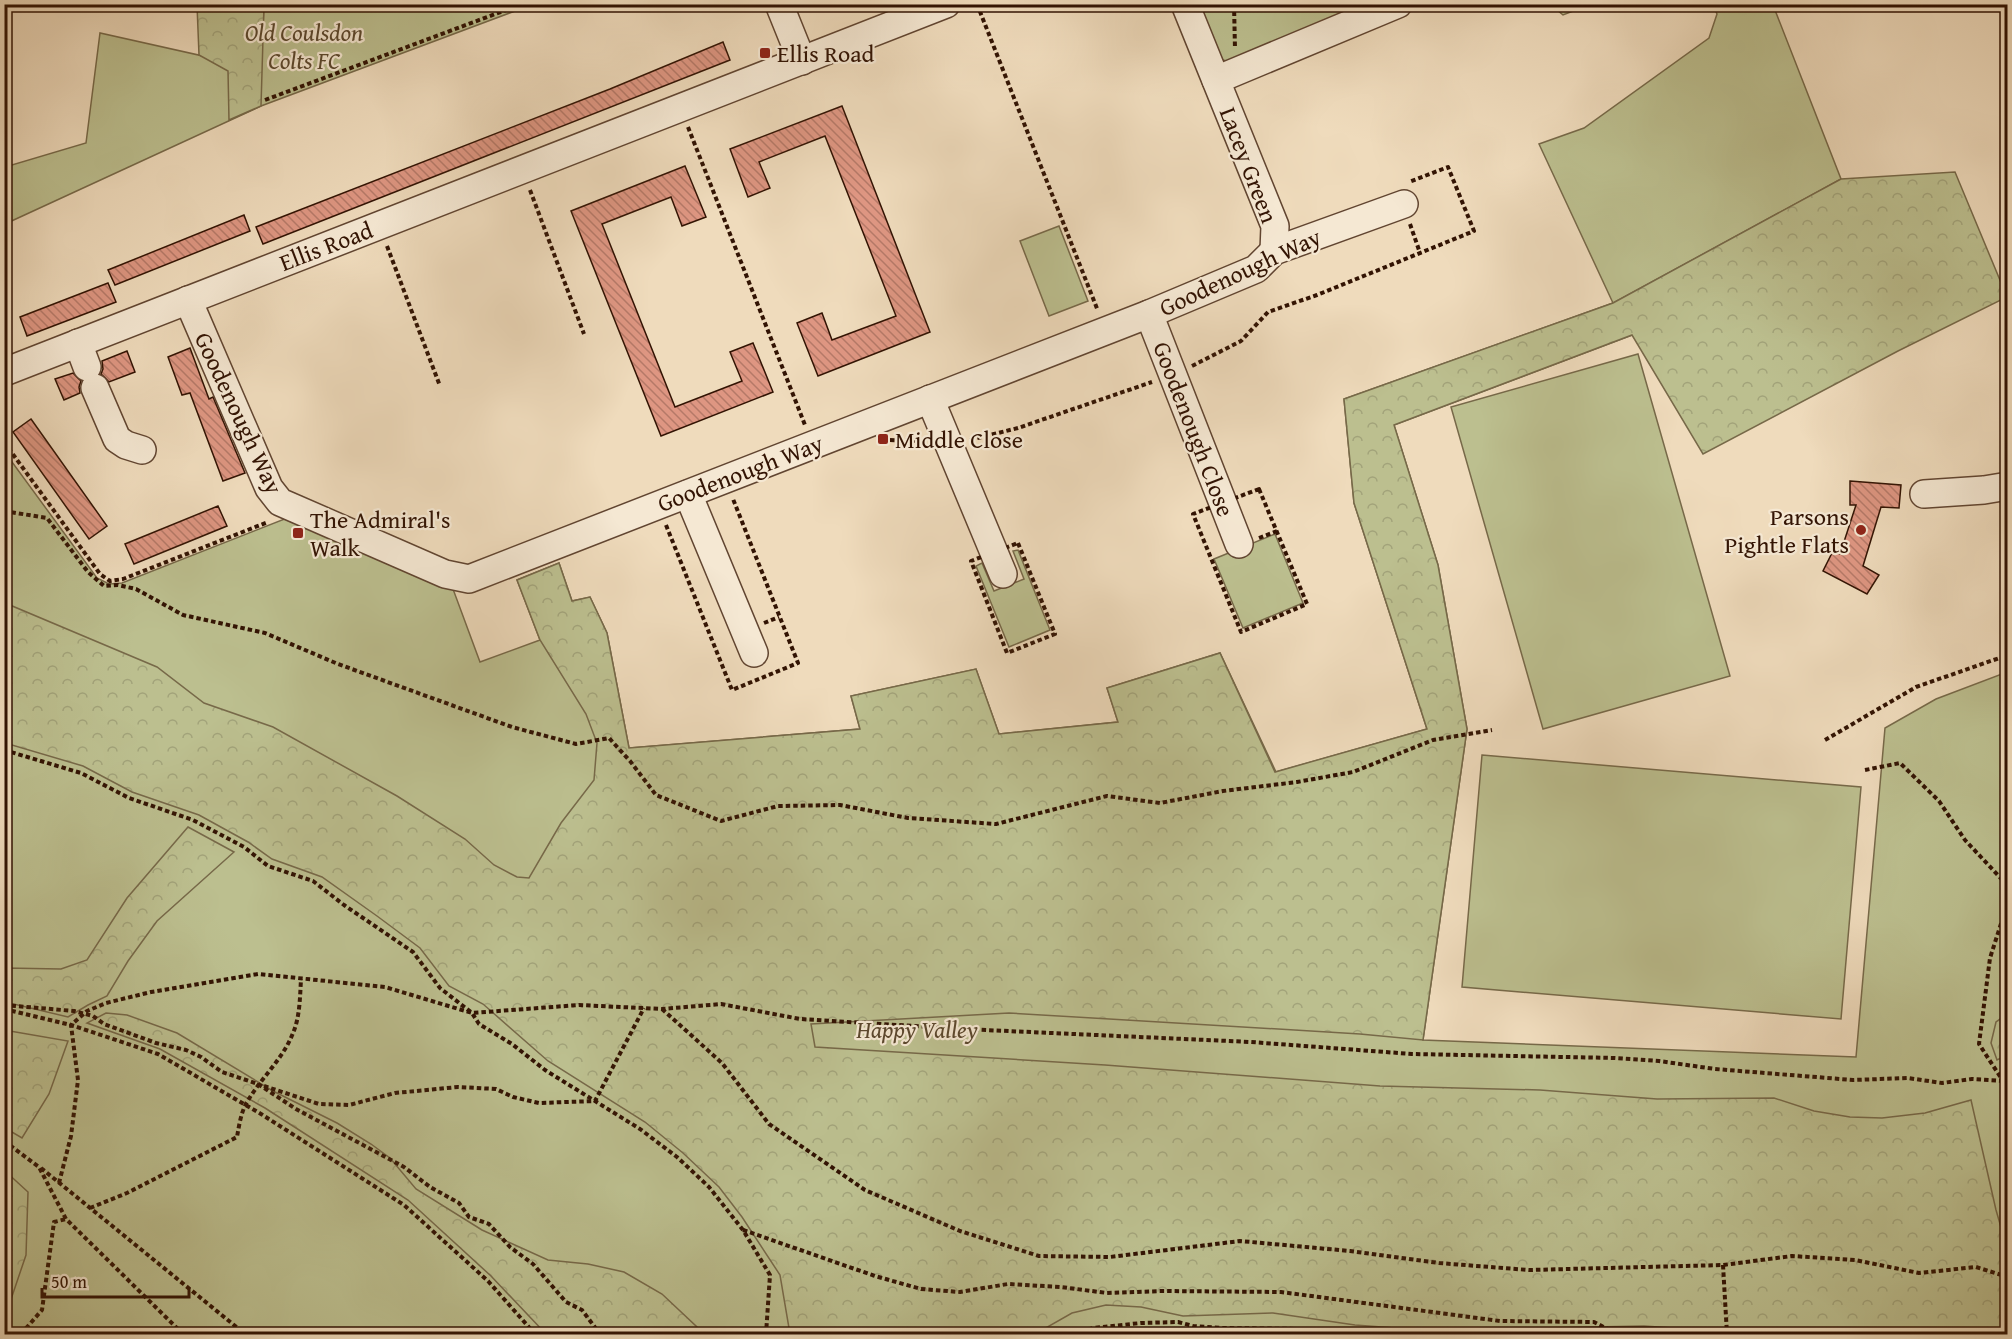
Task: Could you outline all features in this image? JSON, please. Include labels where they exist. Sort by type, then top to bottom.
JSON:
[{"type":"street","points":[[778,4],[802,61]]},
{"type":"street","name":"Ellis Road","points":[[7,371],[87,366],[188,300],[946,4]]},
{"type":"street","name":"Lacey Green","points":[[1185,4],[1226,76],[1275,226],[1274,251]]},
{"type":"street","name":"Lacey Green","points":[[1226,76],[1398,4]]},
{"type":"street","name":"Goodenough Way","points":[[188,300],[269,488],[280,502],[445,574],[470,579],[1149,314],[1256,268],[1274,251],[1404,204]]},
{"type":"street","name":"Goodenough Close","points":[[1149,314],[1239,544]]},
{"type":"street","points":[[87,366],[117,439],[126,445],[142,450]]},
{"type":"street","points":[[930,399],[998,563]]},
{"type":"street","points":[[1924,494],[2007,486]]},
{"type":"street","points":[[688,494],[754,653]]},
{"type":"path","points":[[265,100],[522,4]]},
{"type":"path","points":[[977,4],[1106,331]]},
{"type":"path","points":[[1226,76],[1234,4]]},
{"type":"path","points":[[681,108],[813,445]]},
{"type":"path","points":[[522,170],[584,334]]},
{"type":"path","points":[[380,225],[440,386]]},
{"type":"path","points":[[4,442],[100,574],[110,581],[123,579],[297,510]]},
{"type":"path","points":[[4,511],[47,518],[88,572],[104,586],[118,585],[136,589],[183,615],[265,633],[338,664],[512,728],[576,744],[609,738],[656,795],[721,821],[778,806],[840,805],[908,818],[996,824],[1107,795],[1160,803],[1223,791],[1353,772],[1433,740],[1492,730]]},
{"type":"path","points":[[1018,543],[1055,634],[1007,652],[971,561],[998,563],[1018,543]]},
{"type":"path","points":[[1826,740],[1916,687],[2007,655]]},
{"type":"path","points":[[4,750],[81,773],[129,798],[193,820],[244,847],[268,866],[314,881],[344,905],[413,952],[440,988],[472,1013],[478,1023],[512,1044],[544,1070],[640,1128],[677,1157],[709,1187],[743,1230],[770,1275],[766,1335]]},
{"type":"path","points":[[1865,770],[1900,763],[1939,801],[1965,840],[2007,886]]},
{"type":"path","points":[[2007,902],[1990,958],[1979,1044],[2005,1080],[2007,1096]]},
{"type":"path","points":[[71,1025],[84,1013],[106,1003],[151,992],[258,974],[385,987],[472,1013],[579,1005],[662,1009],[721,1004],[800,1019],[963,1029],[1251,1042],[1412,1054],[1615,1058],[1853,1080],[1908,1078],[1942,1083],[1972,1079],[2005,1080]]},
{"type":"path","points":[[90,1208],[127,1193],[237,1137],[245,1105],[258,1084],[280,1058],[294,1032],[300,1002],[301,979]]},
{"type":"path","points":[[4,1007],[84,1013],[104,1024],[156,1043],[186,1050],[201,1057],[222,1072],[319,1104],[349,1105],[395,1093],[458,1087],[496,1089],[513,1097],[539,1103],[595,1101]]},
{"type":"path","points":[[4,1007],[71,1025],[158,1054],[245,1105],[404,1205],[488,1281],[535,1335]]},
{"type":"path","points":[[595,1101],[644,1008]]},
{"type":"path","points":[[662,1009],[722,1063],[769,1124],[865,1190],[960,1231],[1039,1256],[1110,1257],[1240,1241],[1350,1251],[1439,1263],[1529,1270],[1723,1265],[1792,1256],[1855,1260],[1919,1273],[1976,1267],[2007,1277]]},
{"type":"path","points":[[59,1183],[71,1136],[78,1080],[71,1025]]},
{"type":"path","points":[[258,1084],[296,1109],[404,1167],[430,1187],[459,1203],[469,1217],[489,1224],[510,1247],[533,1264],[566,1302],[582,1310],[600,1335]]},
{"type":"path","points":[[4,1141],[245,1335]]},
{"type":"path","points":[[39,1167],[66,1219],[183,1335]]},
{"type":"path","points":[[21,1335],[42,1310],[54,1222],[66,1219]]},
{"type":"path","points":[[743,1230],[875,1276],[921,1289],[960,1292],[1008,1284],[1061,1287],[1107,1293],[1281,1292],[1500,1321],[1594,1322],[1617,1335]]},
{"type":"path","points":[[1723,1265],[1727,1335]]},
{"type":"path","points":[[1074,1335],[1093,1328],[1178,1322],[1193,1326],[1304,1329],[1372,1335]]},
{"type":"path","points":[[1093,1328],[1094,1335]]},
{"type":"path","points":[[1803,1335],[1883,1330],[1904,1335]]},
{"type":"green space","points":[[197,5],[264,5],[261,106],[229,120],[228,71],[199,55]]},
{"type":"green space","name":"Old Coulsdon Colts FC","points":[[264,5],[531,5],[261,106],[5,224],[5,167],[86,143],[100,33],[261,69]]},
{"type":"green space","points":[[1193,5],[1371,5],[1227,61],[1218,59]]},
{"type":"green space","points":[[1551,5],[1589,5],[1563,15]]},
{"type":"green space","points":[[1713,5],[1773,5],[1841,179],[1613,303],[1539,144],[1584,128],[1709,38],[1717,14]]},
{"type":"green space","name":"Happy Valley","points":[[1955,172],[2007,297],[1898,351],[1703,454],[1632,335],[1394,425],[1438,565],[1467,729],[1423,1040],[1360,1034],[1009,1013],[811,1024],[815,1047],[1105,1065],[1380,1086],[1540,1090],[1657,1099],[1774,1098],[1814,1111],[1850,1117],[1882,1118],[1925,1113],[1971,1100],[2007,1248],[2007,1334],[1731,1334],[1731,1332],[1644,1326],[1422,1330],[1355,1325],[1273,1313],[1183,1316],[1141,1307],[1106,1305],[1072,1313],[1038,1334],[790,1334],[780,1275],[742,1217],[719,1187],[645,1122],[548,1061],[483,1004],[449,986],[420,948],[322,877],[272,859],[248,842],[199,815],[132,792],[83,766],[5,743],[5,603],[157,667],[204,703],[273,727],[397,796],[465,839],[494,865],[517,877],[529,878],[561,823],[594,780],[597,743],[586,714],[540,640],[517,580],[559,563],[572,601],[590,597],[607,633],[629,748],[860,729],[851,696],[976,669],[999,734],[1118,722],[1107,688],[1220,653],[1275,772],[1427,729],[1354,503],[1344,399],[1613,303],[1841,179]]},
{"type":"green space","points":[[1059,226],[1088,301],[1049,316],[1020,241]]},
{"type":"green space","name":"Happy Valley","points":[[1613,303],[1632,335],[1394,425],[1438,565],[1467,729],[1423,1040],[1856,1057],[1885,728],[1936,699],[2007,672],[2007,1334],[5,1334],[4,451],[97,578],[109,584],[122,583],[287,518],[453,589],[480,662],[540,640],[517,580],[559,563],[572,601],[590,597],[607,633],[629,748],[860,729],[851,696],[976,669],[999,734],[1118,722],[1107,688],[1220,653],[1276,772],[1427,729],[1354,503],[1344,399]]},
{"type":"green space","points":[[1638,354],[1730,676],[1543,729],[1451,407]]},
{"type":"green space","points":[[1275,534],[1303,603],[1243,628],[1214,559]]},
{"type":"green space","points":[[1018,550],[1050,630],[1009,647],[976,566],[982,563],[994,591],[1024,579],[1013,551]]},
{"type":"green space","points":[[1482,755],[1861,787],[1841,1019],[1462,987]]},
{"type":"green space","points":[[188,827],[234,852],[157,921],[128,961],[107,996],[68,1017],[5,1002],[5,968],[61,969],[87,960],[127,898]]},
{"type":"green space","points":[[106,1013],[127,1015],[177,1033],[273,1091],[337,1123],[390,1158],[416,1189],[482,1230],[548,1260],[588,1264],[624,1272],[662,1294],[697,1327],[699,1334],[546,1334],[491,1276],[408,1200],[265,1108],[160,1049],[87,1023]]},
{"type":"green space","points":[[2007,1014],[2007,1055],[1997,1060],[1991,1043],[1996,1022]]},
{"type":"green space","points":[[4,1030],[68,1041],[49,1094],[22,1138],[5,1128]]},
{"type":"green space","points":[[4,1170],[28,1192],[26,1255],[5,1317]]},
{"type":"building","points":[[723,42],[730,60],[263,244],[256,227],[610,89]]},
{"type":"building","points":[[842,106],[930,332],[818,376],[797,323],[822,313],[832,340],[896,316],[825,136],[759,162],[770,188],[748,197],[730,149]]},
{"type":"building","points":[[685,166],[706,217],[682,226],[671,197],[602,224],[675,407],[742,381],[730,352],[753,343],[773,392],[661,436],[571,211]]},
{"type":"building","points":[[244,215],[250,231],[115,285],[108,270]]},
{"type":"building","points":[[108,283],[116,302],[27,336],[20,317]]},
{"type":"building","points":[[190,348],[209,399],[213,397],[245,473],[223,481],[190,393],[182,395],[168,357]]},
{"type":"building","points":[[127,351],[135,372],[109,382],[101,374],[102,361]]},
{"type":"building","points":[[73,373],[81,381],[80,393],[64,400],[55,379]]},
{"type":"building","points":[[31,419],[107,526],[89,539],[13,432]]},
{"type":"building","name":"Parsons Pightle Flats","points":[[1850,481],[1901,485],[1899,508],[1881,507],[1863,566],[1879,575],[1867,594],[1823,571],[1833,551],[1840,554],[1856,505],[1850,505]]},
{"type":"building","points":[[218,506],[227,526],[134,564],[125,544]]},
{"type":"place","name":"Ellis Road","points":[[765,53]]},
{"type":"place","name":"Middle Close","points":[[883,439]]},
{"type":"place","name":"Parsons Pightle Flats","points":[[1861,530]]},
{"type":"place","name":"The Admiral's Walk","points":[[298,533]]}]
